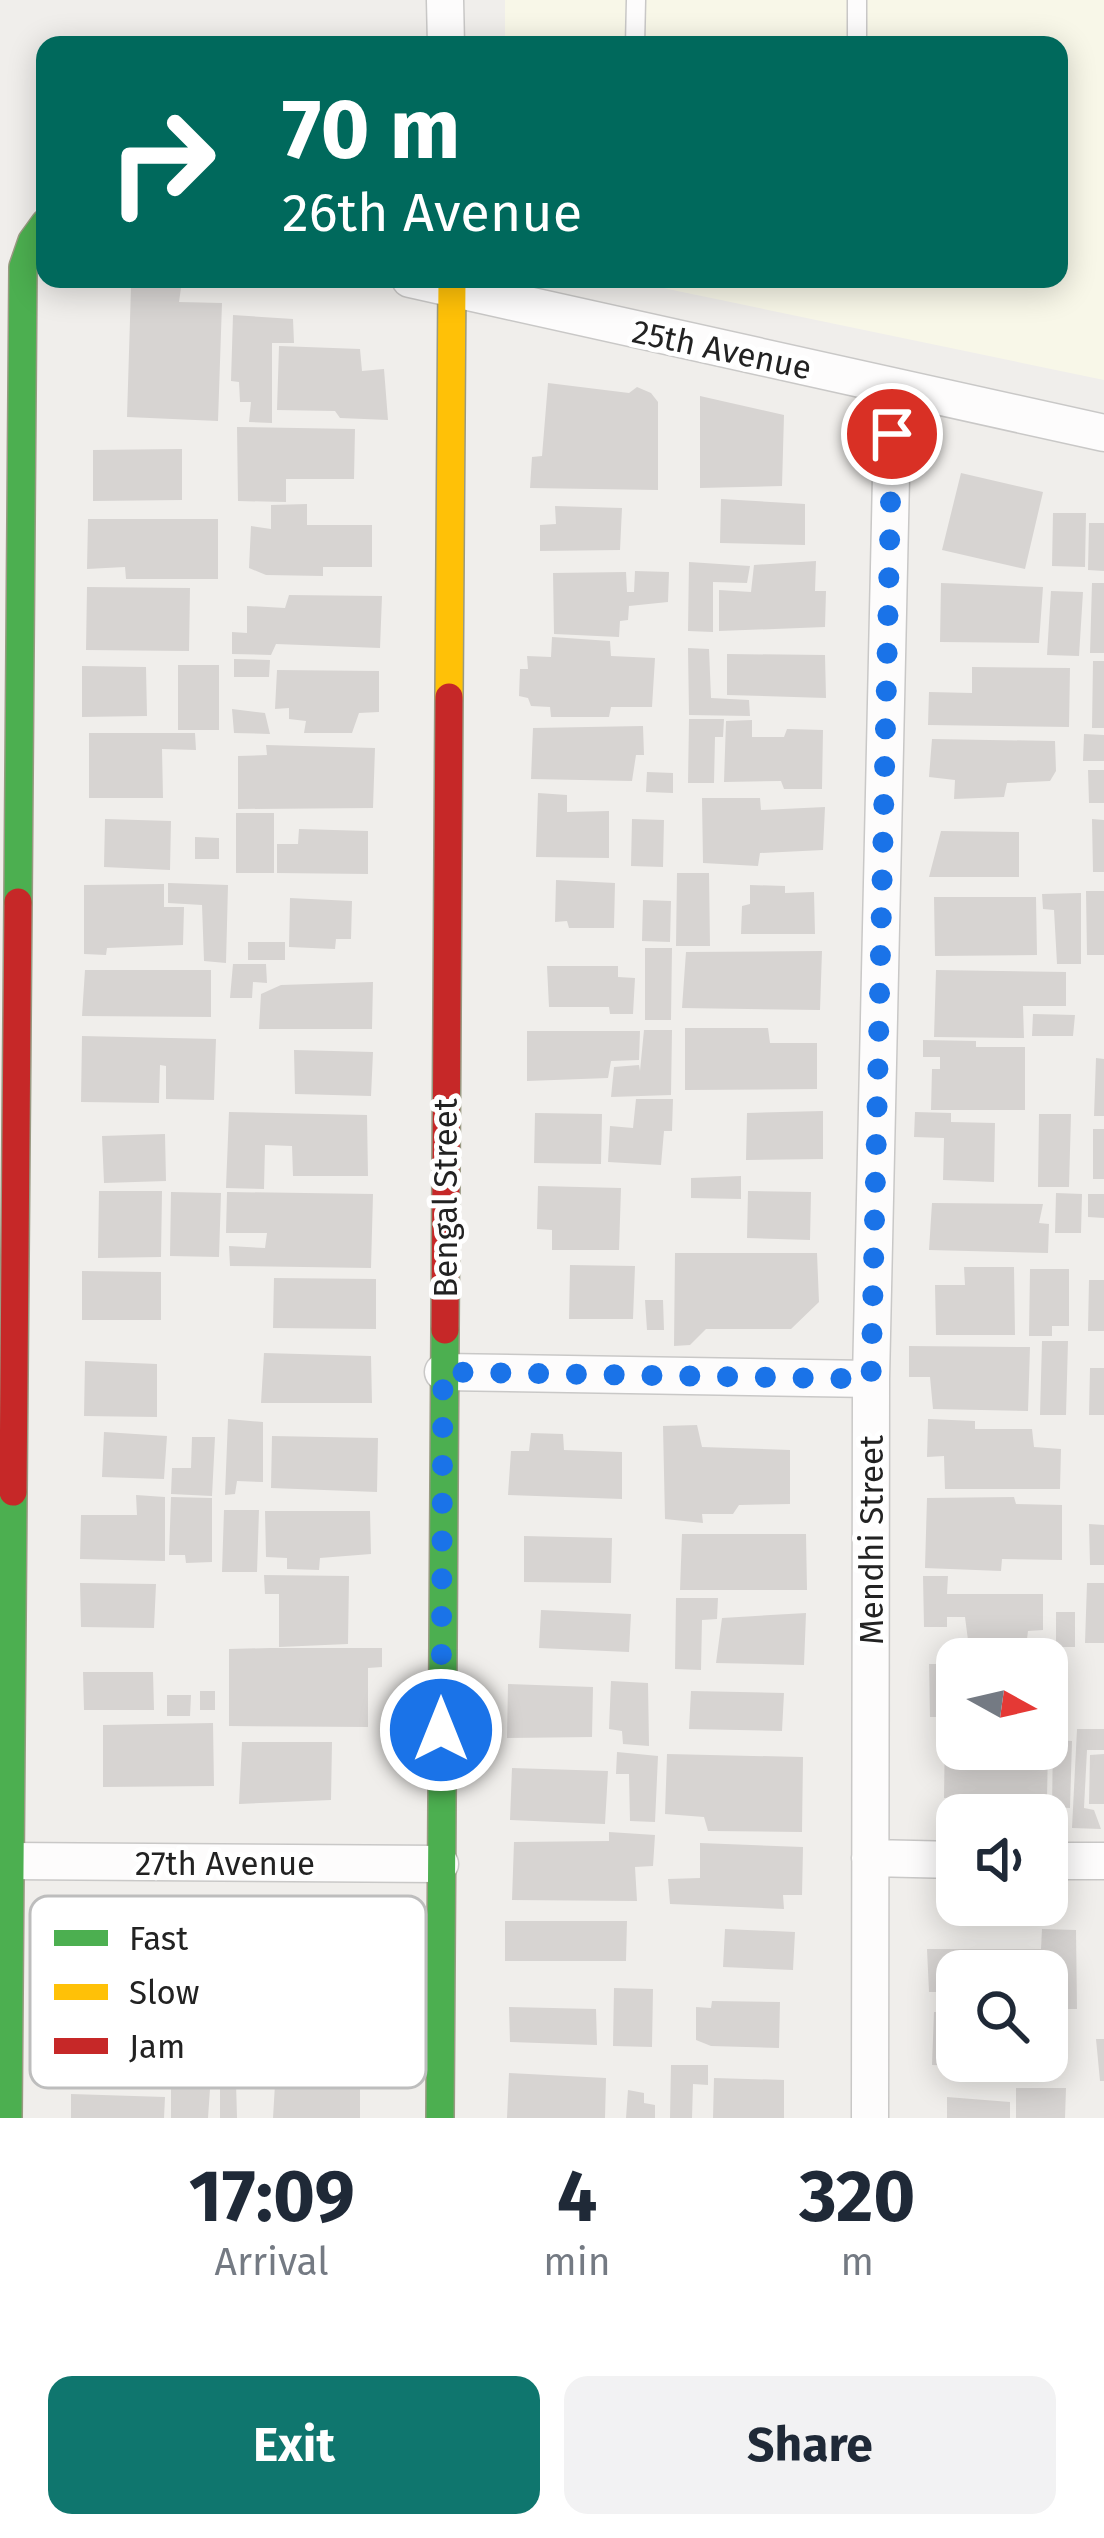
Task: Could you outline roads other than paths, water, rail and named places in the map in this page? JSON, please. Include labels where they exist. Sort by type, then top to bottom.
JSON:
[{"type":"street","points":[[445,0],[446,36]]},
{"type":"street","points":[[8,2118],[22,267],[36,235]]},
{"type":"street","name":"Bengal Street","points":[[440,2118],[452,288]]},
{"type":"street","name":"25th Avenue","points":[[469,288],[1104,433]]},
{"type":"street","name":"Mendhi Street","points":[[870,2118],[871,1379],[893,387]]},
{"type":"street","points":[[443,1372],[871,1379]]},
{"type":"street","points":[[870,1858],[936,1859]]},
{"type":"street","name":"27th Avenue","points":[[10,1861],[440,1864]]},
{"type":"street","points":[[1068,1861],[1104,1861]]},
{"type":"lane","points":[[635,36],[636,0]]},
{"type":"lane","points":[[857,0],[857,36]]}]
